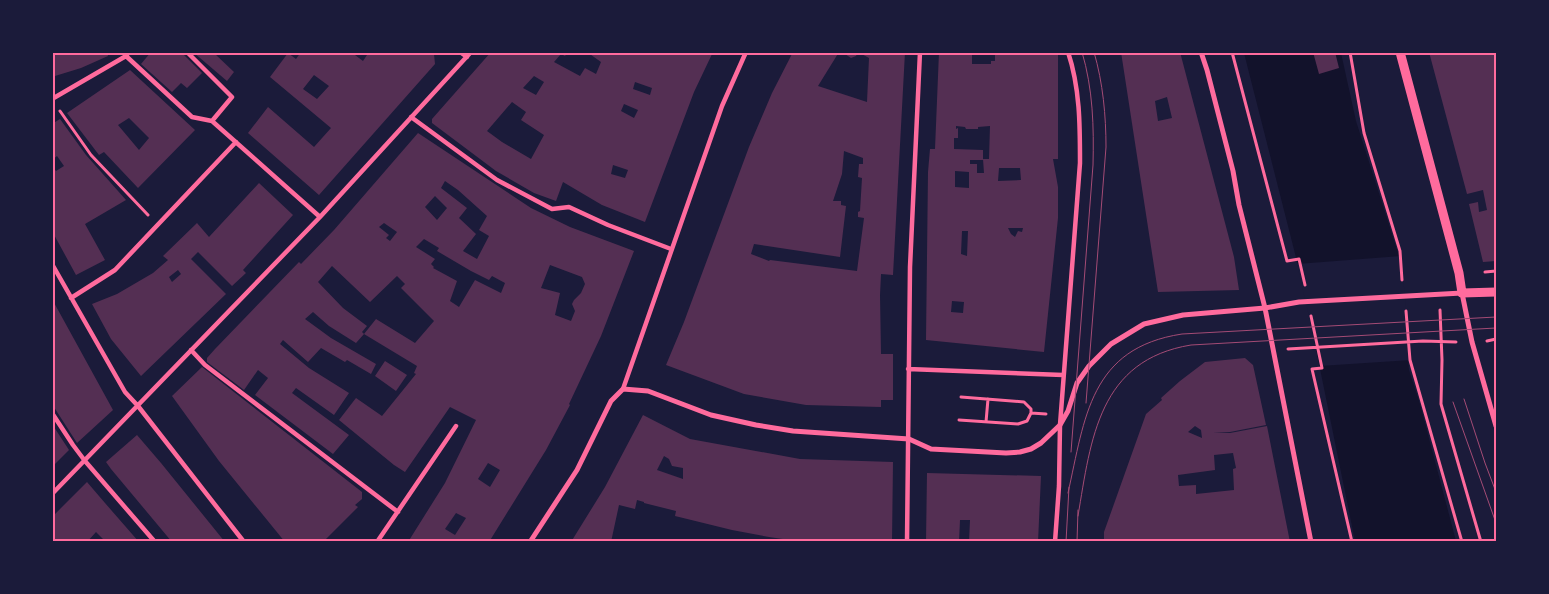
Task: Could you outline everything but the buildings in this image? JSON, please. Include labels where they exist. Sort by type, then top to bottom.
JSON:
[{"type":"street","points":[[187,52],[232,97],[212,121]]},
{"type":"street","points":[[460,52],[467,57]]},
{"type":"street","points":[[52,494],[320,217],[471,52]]},
{"type":"street","points":[[530,542],[577,470],[611,401],[623,389],[722,106],[746,52]]},
{"type":"street","points":[[907,542],[910,267],[920,52]]},
{"type":"street","points":[[1055,542],[1063,375],[1080,163],[1080,122],[1075,74],[1068,52]]},
{"type":"street","points":[[1202,52],[1231,162],[1239,205],[1265,308],[1311,542]]},
{"type":"street","points":[[1400,52],[1459,273],[1472,342],[1496,426]]},
{"type":"street","points":[[52,99],[128,54],[192,117],[212,121],[320,217]]},
{"type":"street","points":[[410,117],[497,180],[552,209],[569,207],[608,225],[671,249]]},
{"type":"street","points":[[71,298],[115,270],[236,142]]},
{"type":"street","points":[[52,264],[125,392],[244,542]]},
{"type":"street","points":[[623,389],[648,391],[711,415],[793,431],[909,439],[930,449],[1020,452],[1031,449],[1041,443],[1060,425],[1068,411],[1077,383],[1090,366],[1112,344],[1144,324],[1183,315],[1265,308],[1305,301],[1496,292]]},
{"type":"street","points":[[191,350],[205,364],[398,512]]},
{"type":"street","points":[[908,369],[1063,375]]},
{"type":"street","points":[[52,413],[85,461],[155,542]]},
{"type":"street","points":[[377,542],[456,426]]},
{"type":"path","points":[[1232,52],[1286,260]]},
{"type":"path","points":[[1350,52],[1364,133],[1400,251]]},
{"type":"path","points":[[58,108],[91,155],[158,225]]},
{"type":"path","points":[[1439,294],[1442,360],[1441,404],[1481,542]]},
{"type":"path","points":[[1274,350],[1423,341]]},
{"type":"path","points":[[1410,360],[1462,542]]},
{"type":"path","points":[[1312,369],[1352,542]]},
{"type":"path","points":[[959,420],[1022,423],[1027,421],[1031,413],[1031,409],[1024,402],[961,397]]},
{"type":"path","points":[[986,422],[988,399]]},
{"type":"path","points":[[1031,413],[1043,414]]},
{"type":"shaded area","points":[[1244,53],[1341,53],[1356,121],[1399,256],[1409,370],[1420,404],[1456,541],[1355,541],[1303,285]]},
{"type":"pier","points":[[1401,256],[1411,360],[1320,366],[1297,264]]},
{"type":"tram line","points":[[1071,452],[1093,165],[1092,108],[1082,52]]},
{"type":"tram line","points":[[1086,403],[1106,147],[1100,76],[1094,52]]},
{"type":"tram line","points":[[1068,493],[1087,413],[1097,390],[1110,370],[1128,354],[1151,342],[1182,334],[1496,317]]},
{"type":"tram line","points":[[1078,516],[1088,458],[1095,432],[1105,407],[1118,385],[1136,367],[1160,353],[1191,345],[1496,328]]},
{"type":"tram line","points":[[1464,399],[1496,492]]},
{"type":"tram line","points":[[1453,402],[1496,523]]},
{"type":"tram line","points":[[1066,542],[1069,487]]},
{"type":"tram line","points":[[1077,542],[1078,510]]}]
